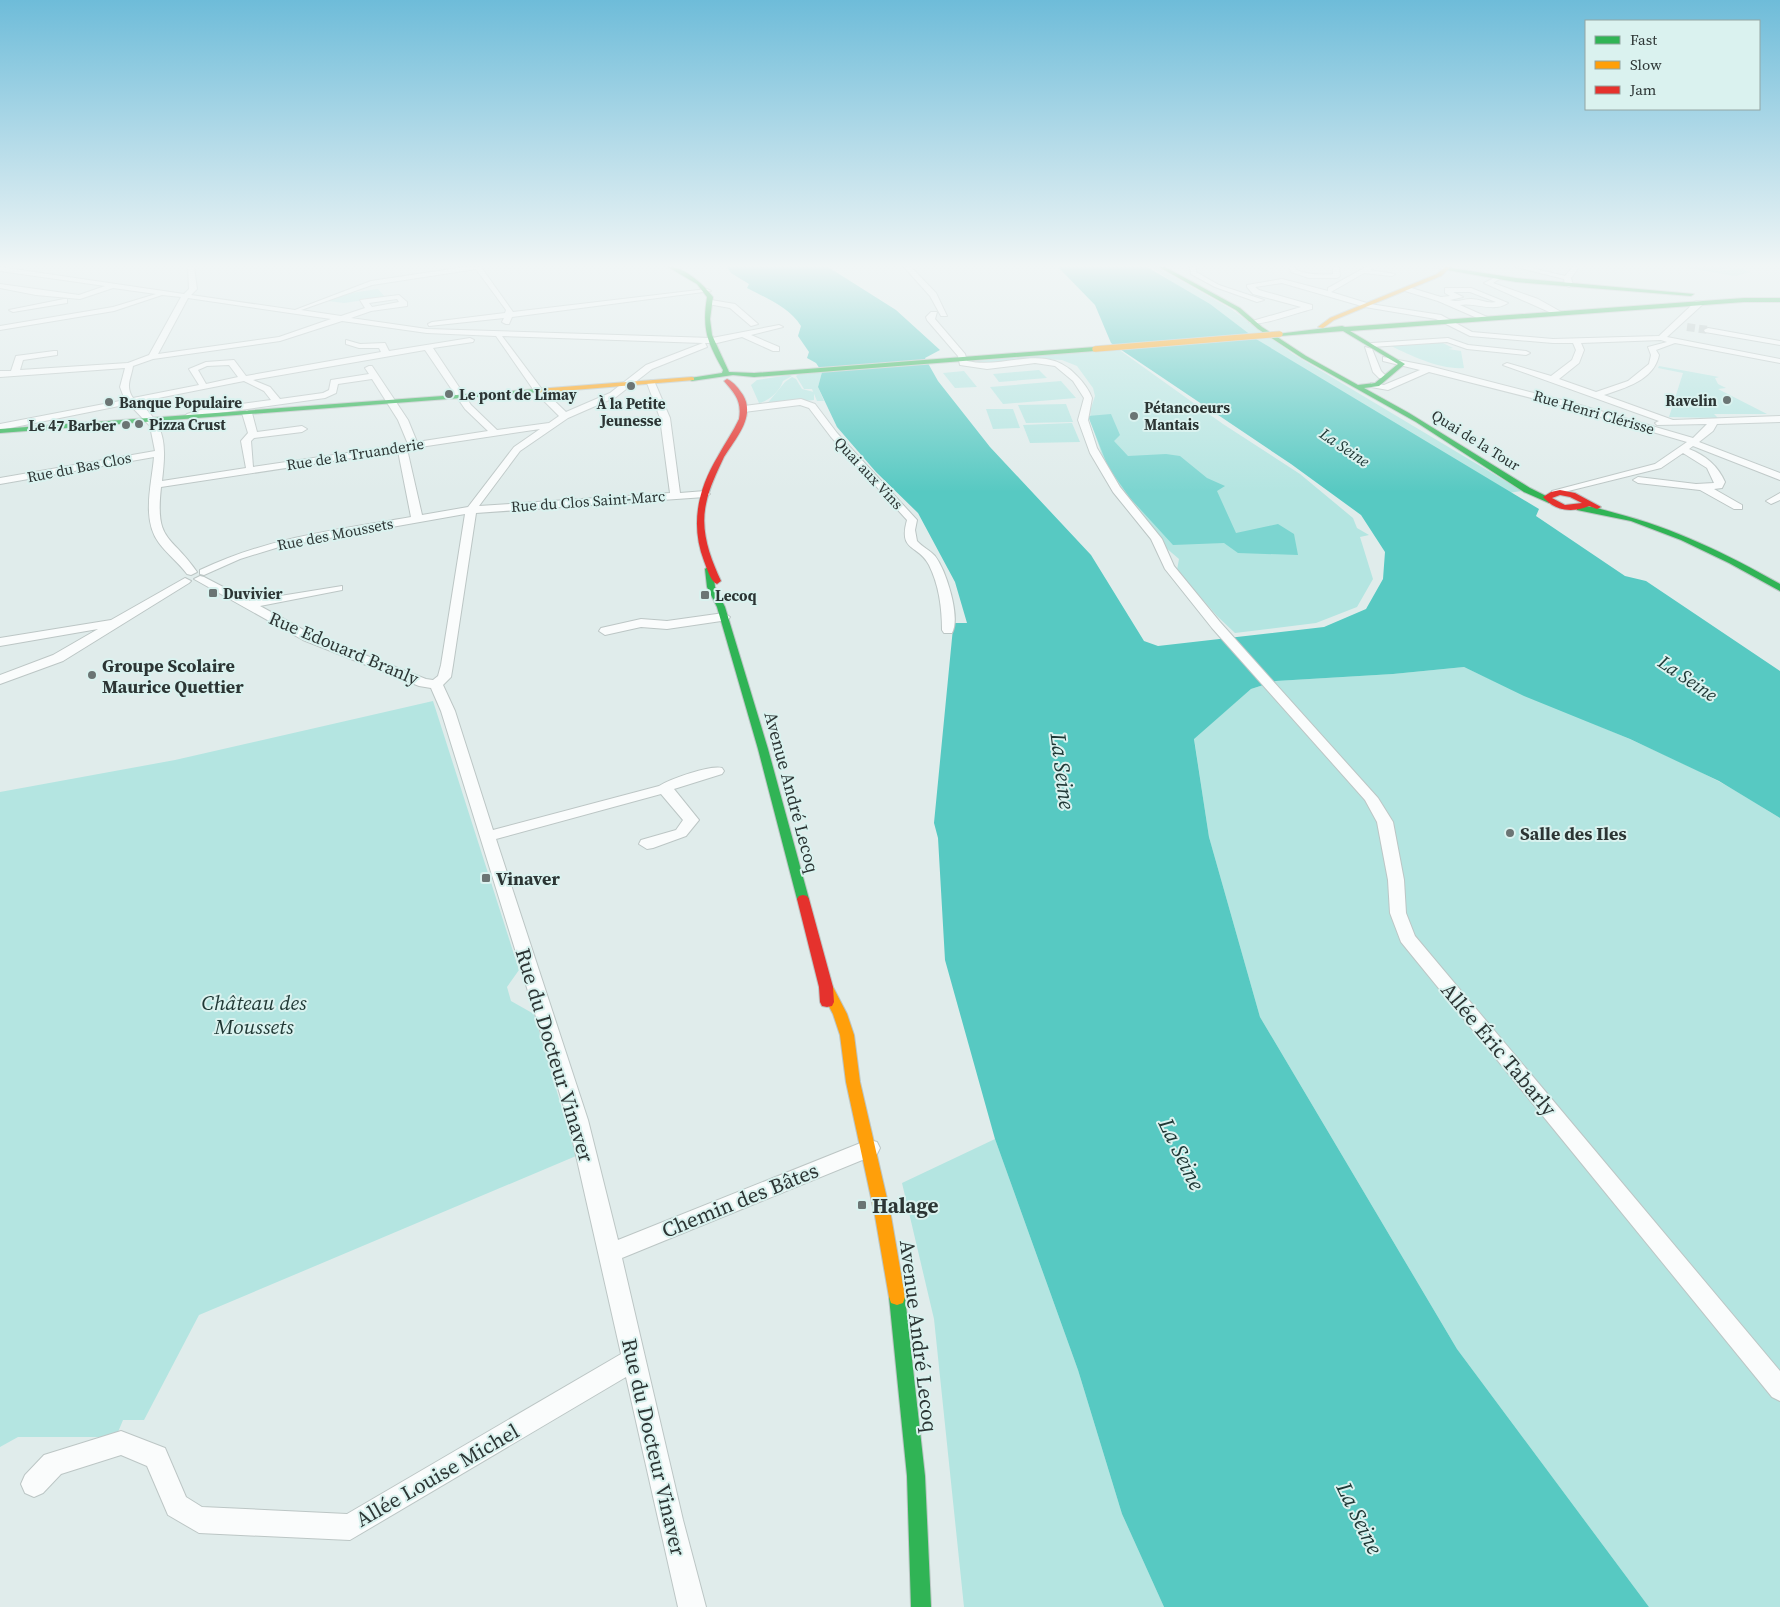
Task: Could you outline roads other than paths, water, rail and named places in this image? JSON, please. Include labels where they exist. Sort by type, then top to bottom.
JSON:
[{"type":"main road","points":[[714,342],[726,370],[725,378]]},
{"type":"main road","points":[[715,342],[733,368],[742,377],[749,409]]},
{"type":"main road","points":[[0,431],[538,390],[742,377],[1185,342]]},
{"type":"main road","points":[[1283,342],[1315,363],[1370,386],[1418,421]]},
{"type":"main road","points":[[1359,342],[1401,362],[1402,367],[1370,386]]},
{"type":"main road","points":[[1362,342],[1394,366],[1370,386]]},
{"type":"main road","points":[[725,378],[734,387],[749,409]]},
{"type":"main road","points":[[1370,386],[1418,421]]},
{"type":"main road","name":"Avenue André Lecoq","points":[[749,409],[739,430],[717,464],[705,494],[700,520],[702,544],[709,569],[709,581],[723,612],[826,987],[827,1013]]},
{"type":"main road","name":"Quai de la Tour","points":[[1418,421],[1519,485],[1553,496],[1562,507],[1582,502],[1668,529],[1705,545],[1780,588]]},
{"type":"main road","name":"Avenue André Lecoq","points":[[826,987],[840,1012],[848,1041],[850,1074]]},
{"type":"main road","name":"Avenue André Lecoq","points":[[838,1050],[850,1074],[870,1148],[896,1281],[908,1386],[918,1510],[921,1607]]},
{"type":"street","points":[[152,357],[160,342]]},
{"type":"street","points":[[0,374],[129,365],[152,357],[259,342]]},
{"type":"street","points":[[0,427],[243,378],[454,342]]},
{"type":"street","points":[[504,342],[538,390],[565,416]]},
{"type":"street","points":[[436,684],[444,677],[453,633],[471,510],[516,449],[565,416],[614,395],[649,367],[712,342]]},
{"type":"street","points":[[761,342],[776,349]]},
{"type":"street","points":[[948,342],[962,359]]},
{"type":"street","points":[[1426,342],[1370,347],[1374,365],[1370,386],[1429,369]]},
{"type":"street","points":[[1454,342],[1468,347],[1526,352]]},
{"type":"street","points":[[1492,384],[1498,380],[1508,362],[1528,351],[1529,342]]},
{"type":"street","points":[[1554,378],[1576,361],[1580,350],[1576,342]]},
{"type":"street","points":[[1594,396],[1631,383],[1653,365],[1655,355],[1651,349],[1669,345],[1674,342]]},
{"type":"street","points":[[1680,342],[1780,361]]},
{"type":"street","points":[[386,353],[382,345],[352,345],[362,357],[402,420],[413,446]]},
{"type":"street","points":[[428,346],[460,396],[474,414],[495,433]]},
{"type":"street","points":[[15,373],[19,358],[54,353]]},
{"type":"street","name":"Allée Éric Tabarly","points":[[962,359],[964,363],[977,366],[1036,361],[1054,363],[1064,367],[1085,391],[1088,398],[1083,420],[1100,465],[1149,529],[1167,558],[1169,568],[1216,625],[1371,798],[1385,822],[1396,880],[1398,913],[1407,938],[1780,1388]]},
{"type":"street","name":"Rue Henri Clérisse","points":[[1386,359],[1492,384],[1626,420],[1643,422],[1734,457],[1780,478]]},
{"type":"street","points":[[203,386],[193,369],[206,364],[231,362],[243,378],[267,389],[277,401]]},
{"type":"street","points":[[129,365],[124,384],[129,400],[153,420]]},
{"type":"street","points":[[1507,365],[1554,378],[1594,396],[1669,421]]},
{"type":"street","points":[[189,417],[204,412],[325,395],[332,391],[334,382],[374,376]]},
{"type":"street","points":[[651,383],[665,418],[675,494]]},
{"type":"street","name":"Quai aux Vins","points":[[749,409],[801,402],[812,406],[834,435],[912,520],[909,531],[910,537],[918,550],[928,555],[934,562],[941,578],[948,608],[948,630]]},
{"type":"street","points":[[1762,410],[1779,419]]},
{"type":"street","points":[[247,412],[252,435]]},
{"type":"street","points":[[1597,412],[1643,422],[1691,422]]},
{"type":"street","points":[[1643,422],[1714,423],[1779,419]]},
{"type":"street","name":"Rue Edouard Branly","points":[[153,420],[159,438],[156,527],[163,544],[195,576],[307,637],[424,683],[436,684]]},
{"type":"street","name":"Rue de la Truanderie","points":[[156,485],[251,468],[413,446],[554,423]]},
{"type":"street","points":[[1553,496],[1658,466],[1683,450],[1714,423]]},
{"type":"street","points":[[251,468],[246,441],[252,435],[302,429]]},
{"type":"street","points":[[402,447],[417,519]]},
{"type":"street","points":[[1638,480],[1704,488],[1718,486],[1719,479],[1698,456],[1683,450]]},
{"type":"street","name":"Rue du Bas Clos","points":[[0,481],[158,453]]},
{"type":"street","points":[[1582,502],[1579,491],[1585,486]]},
{"type":"street","points":[[1704,488],[1738,507]]},
{"type":"street","name":"Rue du Clos Saint-Marc","points":[[471,510],[675,494],[705,494]]},
{"type":"street","name":"Rue des Moussets","points":[[0,680],[58,658],[195,576],[236,557],[278,544],[471,510]]},
{"type":"street","points":[[248,605],[338,588]]},
{"type":"street","points":[[605,631],[641,622],[667,625],[723,612]]},
{"type":"street","points":[[0,642],[96,625],[115,624]]},
{"type":"street","name":"Rue du Docteur Vinaver","points":[[436,684],[448,711],[489,836],[578,1120],[670,1520],[692,1607]]},
{"type":"street","points":[[489,836],[664,789],[674,782],[717,772]]},
{"type":"street","points":[[646,844],[681,833],[691,820],[673,796],[664,789]]},
{"type":"street","name":"Chemin des Bâtes","points":[[610,1253],[870,1148]]},
{"type":"street","name":"Allée Louise Michel","points":[[34,1484],[53,1464],[121,1443],[156,1457],[176,1506],[199,1520],[350,1527],[634,1359]]},
{"type":"water","name":"La Seine","points":[[802,342],[931,342],[940,350],[925,358],[938,381],[990,447],[1091,555],[1144,641],[1158,646],[1324,627],[1366,609],[1383,579],[1385,552],[1361,515],[1291,464],[1111,342],[1261,342],[1539,509],[1536,516],[1625,576],[1646,581],[1780,671],[1780,818],[1719,781],[1630,739],[1524,696],[1464,667],[1393,674],[1276,681],[1251,689],[1194,739],[1209,837],[1260,1017],[1457,1349],[1649,1607],[1164,1607],[1122,1514],[1078,1370],[995,1139],[945,960],[938,838],[934,823],[953,628],[951,623],[967,623],[955,582],[918,513],[876,472],[837,427],[818,387],[822,372],[816,363],[807,358],[809,352]]},
{"type":"place","name":"À la Petite Jeunesse","points":[[631,386]]},
{"type":"place","name":"Le pont de Limay","points":[[449,394]]},
{"type":"place","name":"Ravelin","points":[[1727,400]]},
{"type":"place","name":"Banque Populaire","points":[[109,402]]},
{"type":"place","name":"Pétancoeurs Mantais","points":[[1134,416]]},
{"type":"place","name":"Pizza Crust","points":[[139,424]]},
{"type":"place","name":"Le 47 Barber","points":[[126,425]]},
{"type":"place","name":"Duvivier","points":[[213,593]]},
{"type":"place","name":"Lecoq","points":[[705,595]]},
{"type":"place","name":"Groupe Scolaire Maurice Quettier","points":[[92,675]]},
{"type":"place","name":"Salle des Iles","points":[[1510,833]]},
{"type":"place","name":"Vinaver","points":[[486,878]]},
{"type":"place","name":"Halage","points":[[862,1205]]},
{"type":"park label","name":"Château des Moussets","points":[[254,1014]]}]
